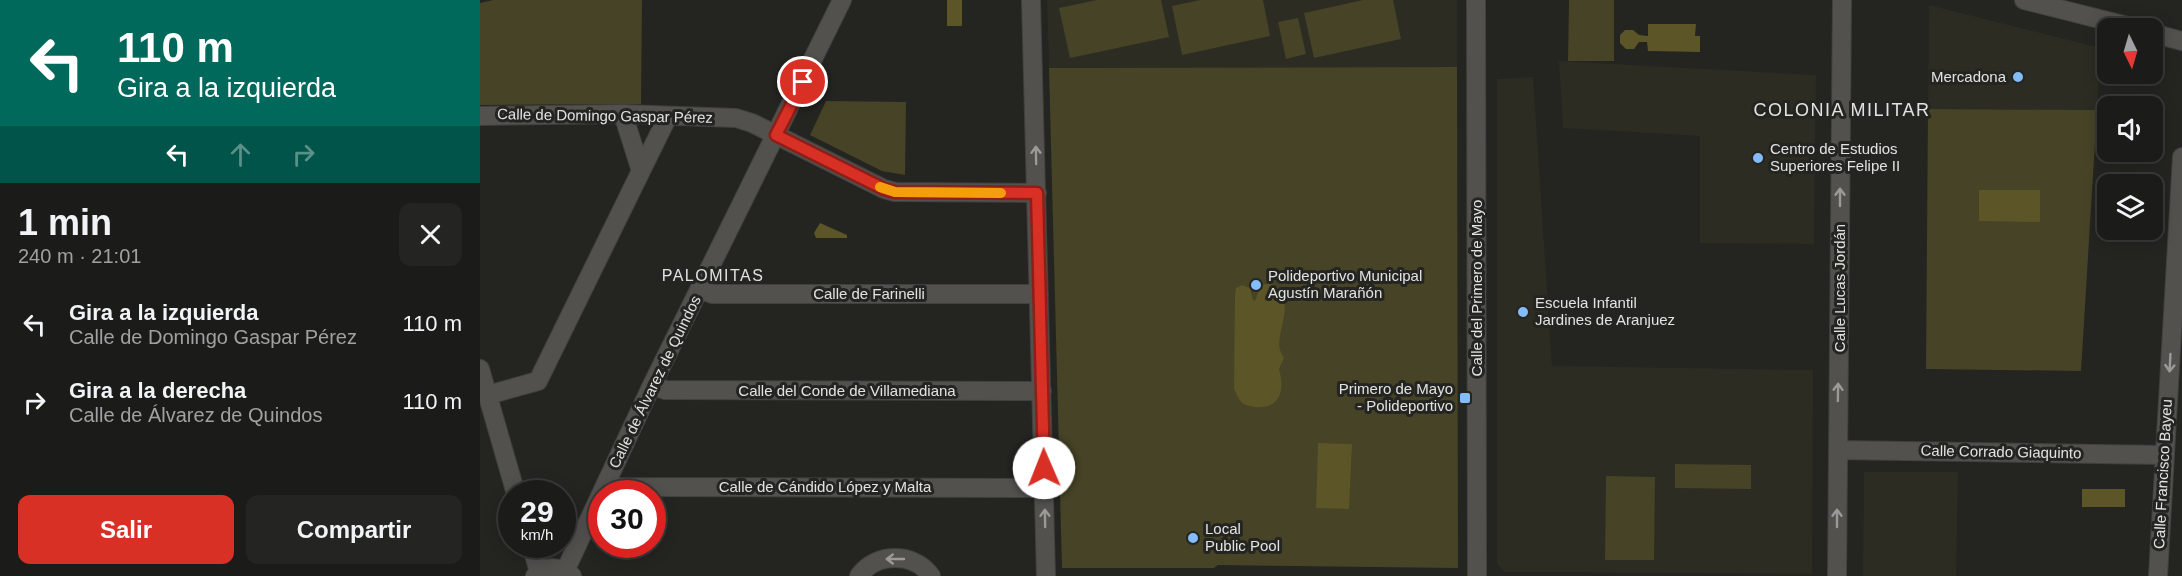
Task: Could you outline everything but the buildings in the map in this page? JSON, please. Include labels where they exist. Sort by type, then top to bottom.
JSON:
[{"type":"street","name":"Calle de Álvarez de Quindos","points":[[607,480],[842,0]]},
{"type":"street","points":[[1031,0],[1046,576]]},
{"type":"street","name":"Calle del Primero de Mayo","points":[[1476,0],[1477,576]]},
{"type":"street","name":"Calle Lucas Jordán","points":[[1837,576],[1842,0]]},
{"type":"street","points":[[2024,0],[2097,18]]},
{"type":"street","points":[[2163,36],[2182,41]]},
{"type":"street","name":"Calle de Domingo Gaspar Pérez","points":[[480,116],[623,114],[736,118],[752,123],[884,189],[895,192],[1037,193]]},
{"type":"street","points":[[623,114],[641,171]]},
{"type":"street","points":[[488,395],[537,381],[668,116]]},
{"type":"street","name":"Calle Francisco Bayeu","points":[[2158,576],[2182,157]]},
{"type":"street","name":"Calle de Farinelli","points":[[700,289],[712,294],[1040,294]]},
{"type":"street","points":[[480,369],[512,480]]},
{"type":"street","name":"Calle del Conde de Villamediana","points":[[652,385],[664,390],[1042,391]]},
{"type":"street","name":"Calle Corrado Giaquinto","points":[[1838,450],[2164,455]]},
{"type":"street","name":"Calle de Cándido López y Malta","points":[[666,487],[1044,488]]},
{"type":"street","name":"Calle de Álvarez de Quindos","points":[[568,573],[588,525]]},
{"type":"street","points":[[534,558],[537,574],[547,568],[568,573]]},
{"type":"street","points":[[860,576],[873,563],[888,558],[903,558],[917,563],[931,576]]},
{"type":"shaded area","points":[[493,0],[642,0],[641,104],[480,105],[480,3]]},
{"type":"shaded area","points":[[947,0],[962,0],[962,26],[947,26]]},
{"type":"shaded area","points":[[1047,0],[1457,0],[1457,67],[1049,68]]},
{"type":"shaded area","points":[[1097,0],[1161,0],[1169,37],[1070,58],[1059,8]]},
{"type":"shaded area","points":[[1200,0],[1263,0],[1270,36],[1182,55],[1172,6]]},
{"type":"shaded area","points":[[1363,0],[1393,0],[1401,39],[1314,58],[1304,13]]},
{"type":"shaded area","points":[[1569,0],[1614,0],[1614,61],[1568,61]]},
{"type":"shaded area","name":"Mercadona","points":[[1929,5],[2097,47],[2097,110],[1928,109]]},
{"type":"shaded area","points":[[1298,18],[1306,54],[1286,59],[1278,22]]},
{"type":"shaded area","points":[[1648,24],[1696,24],[1695,36],[1700,36],[1700,52],[1648,51],[1647,42],[1639,42],[1634,49],[1626,49],[1620,43],[1620,35],[1625,30],[1633,30],[1639,35],[1648,36]]},
{"type":"shaded area","name":"Centro de Estudios Superiores Felipe II","points":[[1559,61],[1816,75],[1814,244],[1700,243],[1700,136],[1563,128]]},
{"type":"shaded area","name":"Polideportivo Municipal Agustín Marañón","points":[[1457,67],[1458,568],[1218,565],[1214,568],[1062,568],[1049,68]]},
{"type":"shaded area","points":[[1533,77],[1552,366],[1813,370],[1812,574],[1505,572],[1497,564],[1497,79]]},
{"type":"shaded area","points":[[826,101],[906,102],[905,175],[882,171],[810,135]]},
{"type":"shaded area","points":[[1928,109],[2097,110],[2081,371],[1926,369]]},
{"type":"shaded area","points":[[1979,190],[2040,190],[2040,222],[1979,221]]},
{"type":"shaded area","points":[[820,223],[847,235],[847,238],[816,238],[814,233]]},
{"type":"shaded area","points":[[1271,283],[1284,296],[1285,305],[1279,343],[1284,358],[1279,369],[1281,391],[1279,397],[1270,405],[1254,407],[1241,402],[1234,389],[1235,295],[1236,288],[1242,285],[1250,288],[1255,301],[1261,285]]},
{"type":"shaded area","points":[[1318,443],[1352,444],[1349,509],[1316,508]]},
{"type":"shaded area","points":[[1675,464],[1751,465],[1751,489],[1675,488]]},
{"type":"shaded area","points":[[1864,472],[1958,472],[1956,576],[1863,576]]},
{"type":"shaded area","points":[[1606,476],[1655,477],[1654,560],[1605,560]]},
{"type":"shaded area","points":[[2082,489],[2125,489],[2125,507],[2082,507]]},
{"type":"slow traffic","points":[[880,187],[895,192],[1001,193]]},
{"type":"place","name":"Mercadona","points":[[2018,77]]},
{"type":"place","name":"Centro de Estudios Superiores Felipe II","points":[[1758,158]]},
{"type":"place","name":"Polideportivo Municipal Agustín Marañón","points":[[1256,285]]},
{"type":"place","name":"Escuela Infantil Jardines de Aranjuez","points":[[1523,312]]},
{"type":"place","name":"Primero de Mayo - Polideportivo","points":[[1465,398]]},
{"type":"place","name":"Local Public Pool","points":[[1193,538]]},
{"type":"district","name":"COLONIA MILITAR","points":[[1842,110]]},
{"type":"district","name":"PALOMITAS","points":[[713,275]]},
{"type":"route","points":[[803,82],[776,135],[884,189],[895,192],[1037,193],[1044,468]]}]
